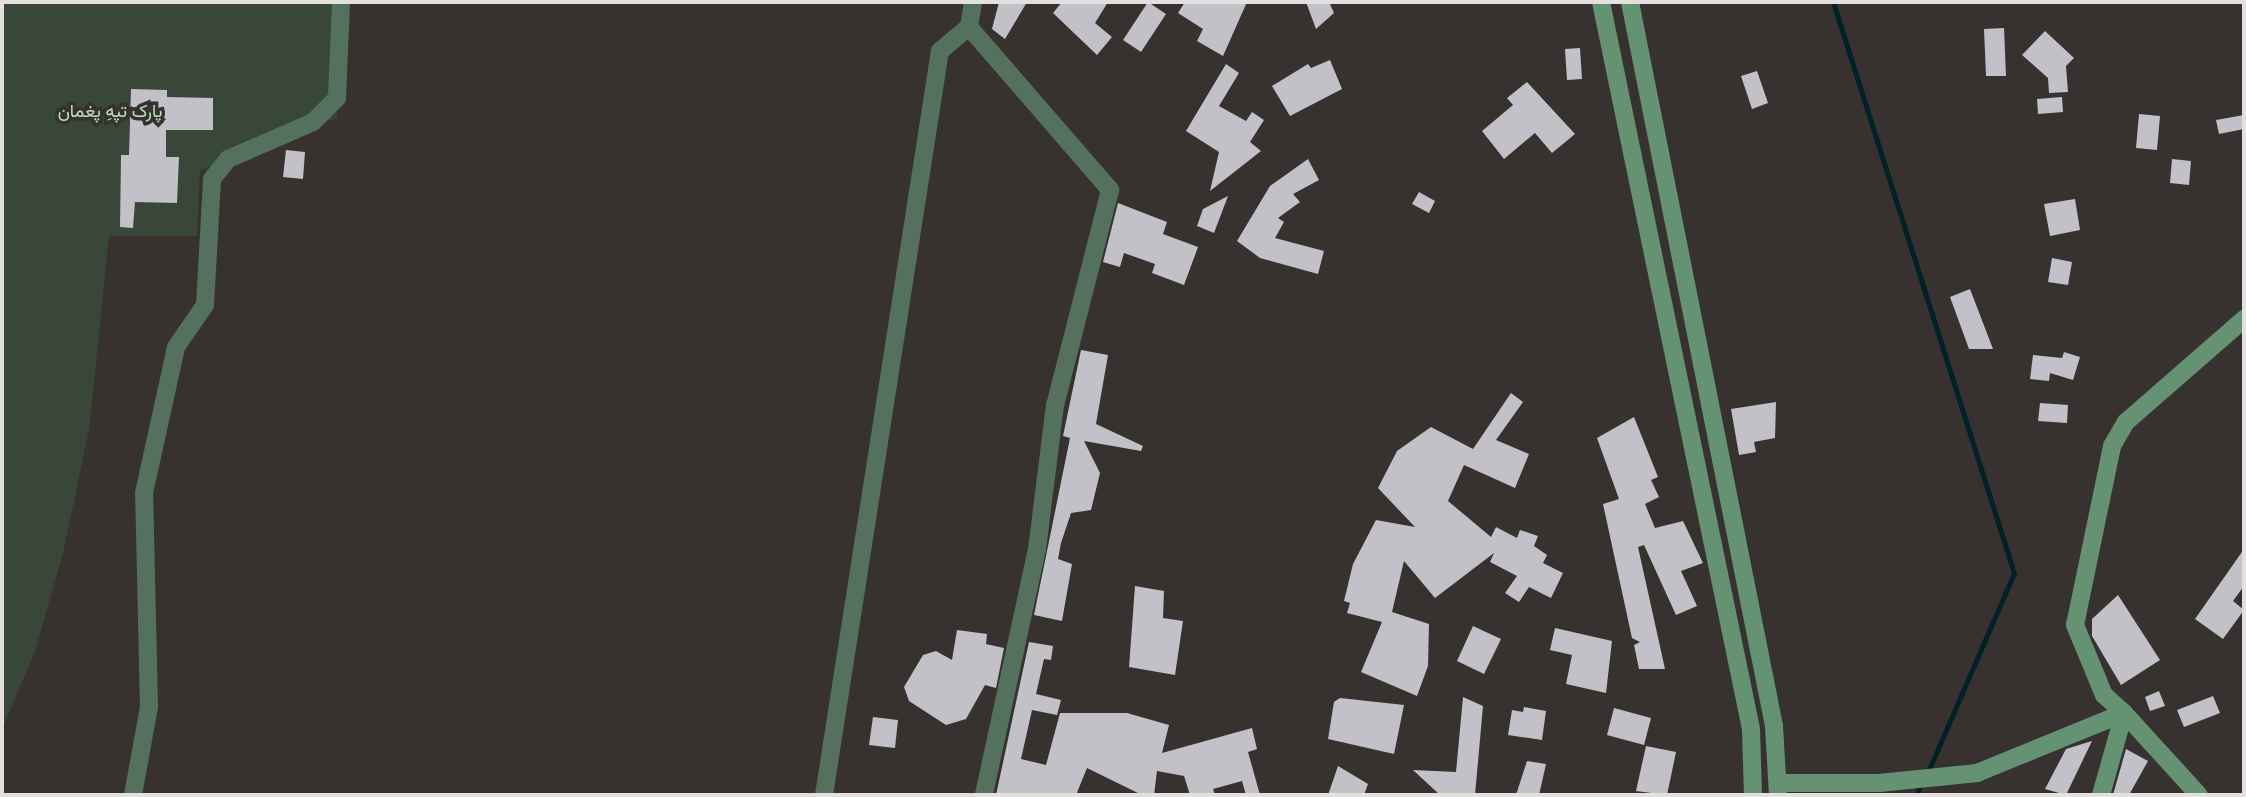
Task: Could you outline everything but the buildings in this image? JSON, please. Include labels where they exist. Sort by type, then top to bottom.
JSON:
[{"type":"main road","points":[[1601,2],[1751,729],[1753,795]]},
{"type":"main road","points":[[1630,2],[1774,726],[1778,789],[1880,783],[1977,773],[2124,713]]},
{"type":"main road","points":[[2199,795],[2124,713],[2104,695],[2075,625],[2112,446],[2126,422],[2244,319]]},
{"type":"main road","points":[[2101,795],[2124,713]]},
{"type":"street","points":[[133,795],[149,707],[144,493],[176,346],[205,305],[212,178],[228,159],[313,122],[337,98],[341,2]]},
{"type":"street","points":[[824,795],[940,51],[969,27],[973,2]]},
{"type":"street","points":[[969,27],[1110,190],[1055,405],[1037,549],[984,795]]},
{"type":"green space","name":"پارک تپهِ پغمان","points":[[2,2],[339,2],[337,118],[200,170],[197,236],[109,236],[89,430],[64,549],[36,648],[2,730]]},
{"type":"waterway","points":[[1833,2],[2014,573],[1927,774]]},
{"type":"waterway","points":[[1916,795],[1922,782]]}]
